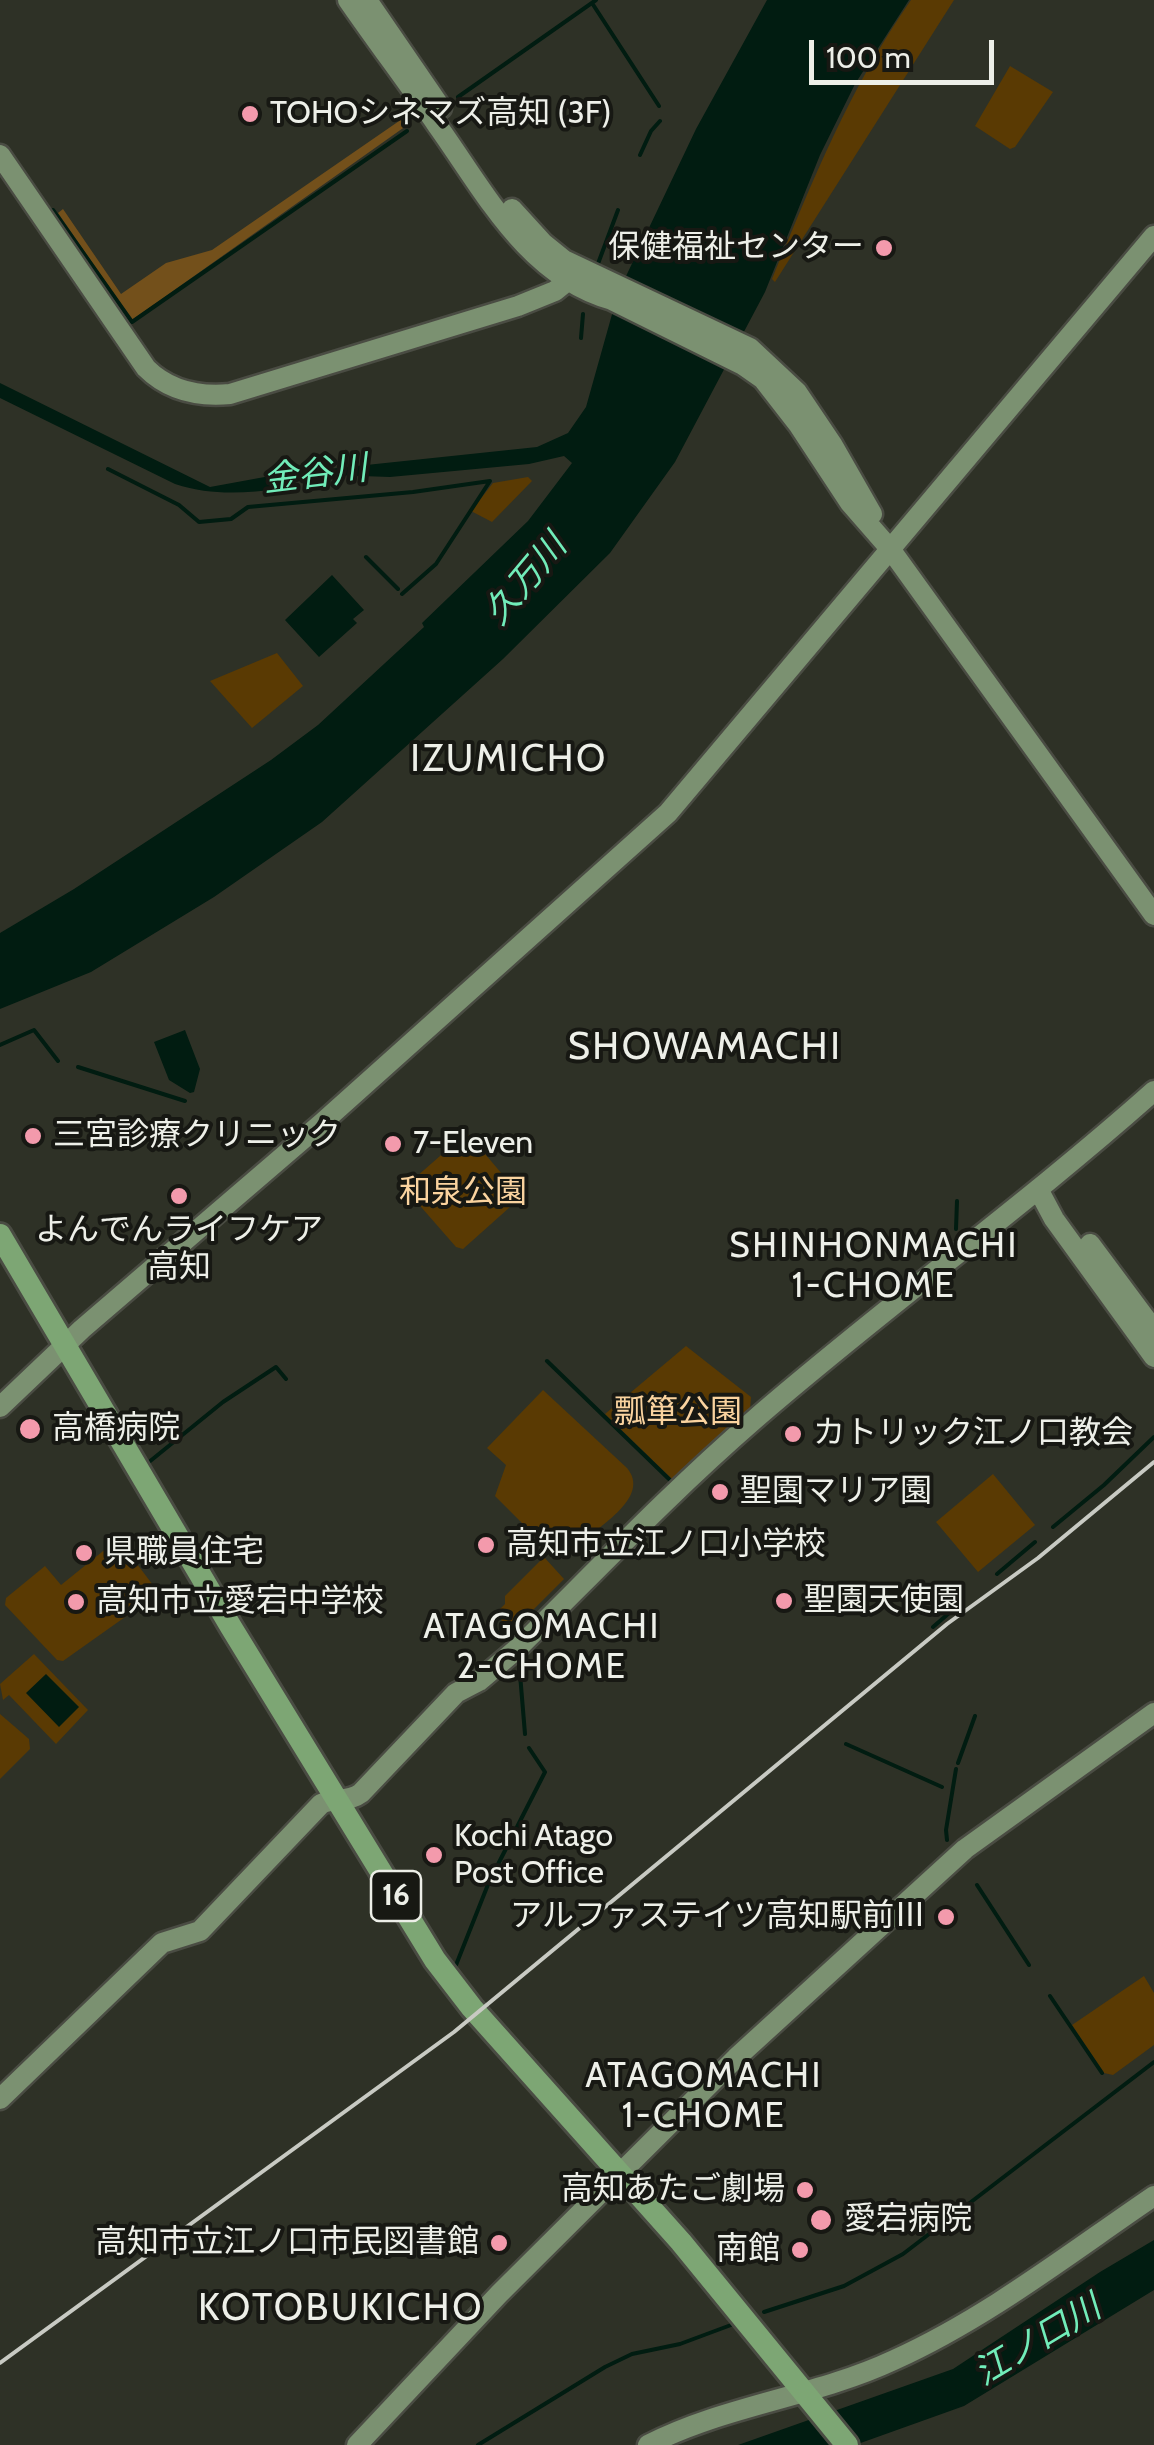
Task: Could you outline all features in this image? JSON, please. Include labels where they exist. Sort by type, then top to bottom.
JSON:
[{"type":"main road","name":"16","points":[[0,1235],[442,1970],[739,2312],[846,2445]]},
{"type":"street","points":[[348,0],[500,216],[531,252],[575,275]]},
{"type":"street","points":[[367,0],[524,224],[564,260],[592,294],[616,292],[746,356],[850,503],[887,544],[1154,915]]},
{"type":"street","points":[[0,156],[146,368],[158,379],[190,393],[230,394],[518,306],[555,291],[575,275]]},
{"type":"street","points":[[0,1407],[661,820],[887,544],[1154,236]]},
{"type":"street","points":[[0,2099],[162,1944],[200,1931],[321,1804],[348,1801],[361,1793],[456,1693],[518,1648],[752,1422],[1154,1091]]},
{"type":"street","points":[[1038,1188],[1064,1210],[1154,1330]]},
{"type":"street","points":[[1038,1188],[1054,1219],[1154,1356]]},
{"type":"street","points":[[357,2445],[499,2294],[736,2058],[952,1861],[1154,1713]]},
{"type":"street","points":[[648,2445],[702,2422],[868,2371],[920,2347],[984,2311],[1154,2196]]},
{"type":"green space","points":[[911,0],[954,0],[775,282],[772,279],[834,136],[869,67]]},
{"type":"green space","points":[[1010,66],[1053,92],[1010,149],[975,126]]},
{"type":"green space","points":[[528,477],[532,481],[492,522],[471,511],[493,483]]},
{"type":"green space","points":[[277,653],[303,686],[252,728],[210,681]]},
{"type":"green space","name":"和泉公園","points":[[464,1135],[469,1135],[519,1194],[519,1199],[463,1249],[456,1247],[408,1192],[408,1184]]},
{"type":"green space","name":"瓢箪公園","points":[[686,1346],[751,1397],[750,1410],[673,1480],[605,1414]]},
{"type":"green space","points":[[543,1390],[627,1468],[633,1479],[628,1500],[610,1519],[580,1544],[574,1537],[565,1538],[551,1552],[495,1496],[506,1465],[487,1448]]},
{"type":"green space","points":[[993,1474],[1035,1525],[978,1572],[936,1522]]},
{"type":"green space","name":"高知市立愛宕中学校","points":[[118,1539],[159,1593],[63,1661],[57,1660],[5,1605],[6,1598],[45,1566],[61,1585]]},
{"type":"green space","points":[[544,1557],[564,1579],[512,1631],[495,1614],[505,1604],[505,1596]]},
{"type":"green space","points":[[34,1654],[88,1710],[56,1744],[9,1695],[3,1700],[0,1684]]},
{"type":"green space","points":[[0,1714],[29,1739],[30,1749],[0,1779]]},
{"type":"green space","points":[[1144,1976],[1154,1993],[1154,2045],[1113,2075],[1104,2073],[1072,2025]]},
{"type":"shaded area","points":[[402,119],[406,126],[132,320],[58,213],[63,209],[121,294],[166,263],[212,250]]},
{"type":"water","points":[[767,0],[909,0],[855,84],[820,155],[765,292],[675,462],[610,553],[503,659],[322,822],[214,897],[91,972],[0,1009],[0,933],[74,889],[318,725],[424,627],[422,623],[528,521],[572,463],[564,456],[529,464],[390,477],[333,475],[277,480],[275,484],[281,489],[202,490],[175,484],[0,398],[0,383],[210,487],[281,474],[537,447],[568,433],[586,407],[618,293],[696,129]]},
{"type":"water","points":[[332,575],[364,610],[353,619],[357,623],[319,657],[285,620]]},
{"type":"water","points":[[185,1030],[200,1069],[194,1092],[190,1093],[169,1080],[154,1042]]},
{"type":"water","points":[[46,1674],[79,1707],[59,1727],[26,1693]]},
{"type":"water","name":"江ノ口川","points":[[1154,2240],[1154,2290],[964,2406],[855,2445],[738,2445],[953,2369]]},
{"type":"waterway","points":[[458,97],[596,0]]},
{"type":"waterway","points":[[592,3],[659,106]]},
{"type":"waterway","points":[[640,155],[660,121]]},
{"type":"waterway","points":[[53,210],[132,322],[407,131]]},
{"type":"waterway","points":[[596,269],[618,210]]},
{"type":"waterway","points":[[581,338],[583,314]]},
{"type":"waterway","name":"金谷川","points":[[108,469],[179,505],[199,522],[231,519],[248,507],[490,481],[436,564],[402,594]]},
{"type":"waterway","points":[[366,557],[398,589]]},
{"type":"waterway","points":[[0,1045],[34,1030],[58,1061]]},
{"type":"waterway","points":[[78,1067],[185,1101]]},
{"type":"waterway","points":[[956,1229],[957,1201]]},
{"type":"waterway","points":[[547,1361],[671,1481]]},
{"type":"waterway","points":[[149,1462],[223,1402],[276,1367],[286,1379]]},
{"type":"waterway","points":[[1053,1527],[1154,1437]]},
{"type":"waterway","points":[[997,1574],[1035,1542]]},
{"type":"waterway","points":[[933,1627],[955,1608]]},
{"type":"waterway","points":[[519,1662],[525,1734]]},
{"type":"waterway","points":[[958,1763],[975,1716]]},
{"type":"waterway","points":[[846,1744],[942,1787]]},
{"type":"waterway","points":[[456,1965],[489,1882],[545,1772],[529,1748]]},
{"type":"waterway","points":[[947,1840],[956,1769]]},
{"type":"waterway","points":[[977,1885],[1029,1965]]},
{"type":"waterway","points":[[1050,1996],[1102,2073]]},
{"type":"waterway","points":[[764,2312],[844,2286],[903,2254],[1154,2062]]},
{"type":"waterway","points":[[478,2445],[632,2354],[680,2344],[731,2325]]},
{"type":"railway","points":[[0,2363],[454,2032],[947,1624],[1038,1558],[1154,1462]]},
{"type":"place","name":"TOHOシネマズ高知 (3F)","points":[[250,114]]},
{"type":"place","name":"保健福祉センター","points":[[884,248]]},
{"type":"place","name":"三宮診療クリニック","points":[[33,1136]]},
{"type":"place","name":"7-Eleven","points":[[393,1144]]},
{"type":"place","name":"よんでんライフケア 高知","points":[[179,1196]]},
{"type":"place","name":"高橋病院","points":[[30,1429]]},
{"type":"place","name":"カトリック江ノ口教会","points":[[793,1434]]},
{"type":"place","name":"聖園マリア園","points":[[720,1492]]},
{"type":"place","name":"高知市立江ノ口小学校","points":[[486,1545]]},
{"type":"place","name":"県職員住宅","points":[[84,1553]]},
{"type":"place","name":"聖園天使園","points":[[784,1601]]},
{"type":"place","name":"高知市立愛宕中学校","points":[[76,1602]]},
{"type":"place","name":"Kochi Atago Post Office","points":[[434,1855]]},
{"type":"place","name":"アルファステイツ高知駅前Ⅲ","points":[[946,1917]]},
{"type":"place","name":"高知あたご劇場","points":[[805,2190]]},
{"type":"place","name":"愛宕病院","points":[[821,2220]]},
{"type":"place","name":"高知市立江ノ口市民図書館","points":[[499,2243]]},
{"type":"place","name":"南館","points":[[800,2250]]},
{"type":"district","name":"IZUMICHO","points":[[509,760]]},
{"type":"district","name":"SHOWAMACHI","points":[[705,1048]]},
{"type":"district","name":"SHINHONMACHI 1-CHOME","points":[[874,1267]]},
{"type":"district","name":"ATAGOMACHI 2-CHOME","points":[[542,1648]]},
{"type":"district","name":"ATAGOMACHI 1-CHOME","points":[[704,2097]]},
{"type":"district","name":"KOTOBUKICHO","points":[[341,2309]]},
{"type":"water label","name":"久万川","points":[[526,580]]}]
